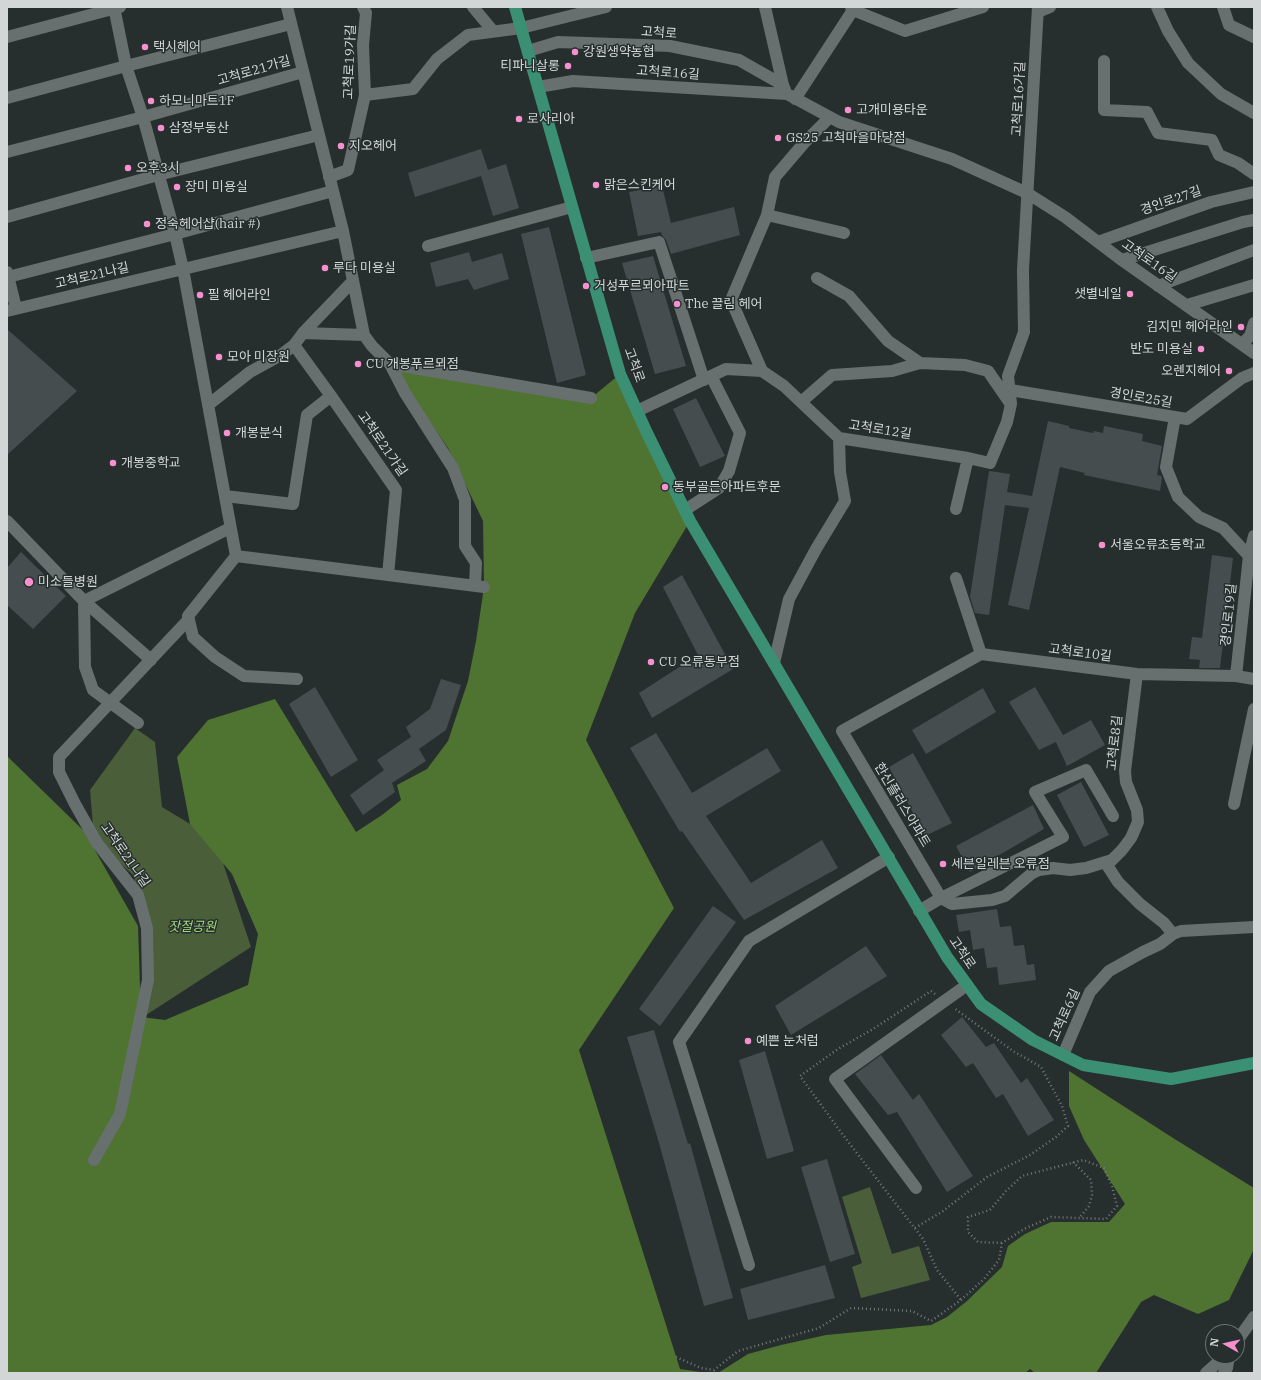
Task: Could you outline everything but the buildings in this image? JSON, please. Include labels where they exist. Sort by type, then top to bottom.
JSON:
[{"type":"main road","name":"고척로","points":[[515,7],[620,374],[684,510],[947,957],[981,1004],[1033,1040],[1083,1065],[1171,1079],[1254,1063]]},
{"type":"street","points":[[7,37],[116,7],[126,66],[143,117],[183,269],[236,556]]},
{"type":"street","name":"고척로21가길","points":[[236,556],[480,586],[476,564],[465,546],[465,500],[453,468],[405,394],[390,364],[372,346],[364,335],[343,231],[287,7]]},
{"type":"street","name":"고척로19가길","points":[[329,176],[348,170],[365,94],[363,45],[366,13],[363,7]]},
{"type":"street","points":[[473,7],[493,31]]},
{"type":"street","points":[[365,94],[413,89],[437,59],[468,34],[521,28],[606,7]]},
{"type":"street","points":[[765,7],[788,93]]},
{"type":"street","points":[[788,93],[852,9],[905,31],[983,7]]},
{"type":"street","points":[[1038,9],[1050,7]]},
{"type":"street","points":[[1158,7],[1168,31],[1188,63],[1221,94],[1254,113]]},
{"type":"street","points":[[1223,7],[1229,25],[1254,37]]},
{"type":"street","name":"고척로16가길","points":[[1027,193],[1038,9]]},
{"type":"street","points":[[7,98],[291,24]]},
{"type":"street","name":"고척로","points":[[528,51],[558,42],[670,46],[739,60],[788,93]]},
{"type":"street","points":[[1104,61],[1104,110],[1147,112],[1158,133],[1212,140],[1219,155],[1238,163],[1254,174]]},
{"type":"street","name":"고척로21가길","points":[[143,117],[303,72]]},
{"type":"street","name":"고척로16길","points":[[538,87],[573,81],[788,93],[839,122],[952,159],[1027,193],[1065,217],[1158,286],[1254,353]]},
{"type":"street","points":[[7,152],[143,117]]},
{"type":"street","points":[[637,411],[726,370],[762,371],[731,300],[767,215],[775,177],[804,143],[830,117]]},
{"type":"street","points":[[7,217],[158,175],[320,135]]},
{"type":"street","points":[[12,310],[8,274],[175,234],[333,192]]},
{"type":"street","name":"경인로27길","points":[[1098,242],[1211,202],[1254,192]]},
{"type":"street","points":[[1010,390],[1008,376],[1024,332],[1023,270],[1027,193]]},
{"type":"street","points":[[428,246],[572,207]]},
{"type":"street","points":[[767,215],[844,233]]},
{"type":"street","points":[[1122,260],[1254,220]]},
{"type":"street","points":[[183,269],[343,231]]},
{"type":"street","points":[[586,258],[659,242],[708,378],[740,433],[728,471],[719,488],[684,510]]},
{"type":"street","points":[[1158,286],[1254,250]]},
{"type":"street","name":"고척로21나길","points":[[12,310],[183,269]]},
{"type":"street","points":[[817,278],[849,296],[888,341],[920,363]]},
{"type":"street","points":[[208,405],[250,372],[294,346],[303,333],[353,281]]},
{"type":"street","points":[[1187,306],[1254,285]]},
{"type":"street","points":[[1242,344],[1250,336],[1254,323]]},
{"type":"street","points":[[303,333],[364,335]]},
{"type":"street","name":"고척로21가길","points":[[294,346],[331,396],[396,490],[388,575]]},
{"type":"street","points":[[801,402],[832,375],[892,371],[920,363],[965,365],[988,371],[1011,404]]},
{"type":"street","points":[[390,364],[592,398]]},
{"type":"street","name":"고척로12길","points":[[762,371],[784,386],[840,438],[968,458],[990,463],[1007,422],[1011,404],[1010,390]]},
{"type":"street","name":"경인로25길","points":[[1010,390],[1187,419],[1242,378],[1254,373]]},
{"type":"street","points":[[225,496],[293,504],[306,415],[331,396]]},
{"type":"street","points":[[1175,417],[1166,467],[1178,497],[1199,517],[1223,528],[1251,556]]},
{"type":"street","points":[[774,663],[789,599],[816,549],[845,502],[840,472],[840,438]]},
{"type":"street","points":[[956,509],[968,458]]},
{"type":"street","points":[[7,521],[84,601],[151,660]]},
{"type":"street","points":[[84,601],[230,528]]},
{"type":"street","name":"경인로19길","points":[[1236,676],[1254,536]]},
{"type":"street","name":"고척로21나길","points":[[94,1160],[120,1114],[148,980],[147,928],[138,895],[97,843],[75,804],[59,772],[59,757],[189,619],[188,616],[236,556]]},
{"type":"street","points":[[956,578],[981,654]]},
{"type":"street","points":[[84,601],[85,667],[93,690],[138,723]]},
{"type":"street","points":[[189,619],[193,636],[216,657],[244,676],[297,680]]},
{"type":"street","name":"고척로10길","points":[[981,654],[1137,674],[1236,676],[1254,679]]},
{"type":"street","name":"한신플러스아파트","points":[[941,898],[842,731],[981,654]]},
{"type":"street","name":"고척로8길","points":[[941,898],[952,904],[992,900],[1005,896],[1031,874],[1039,870],[1053,868],[1070,870],[1086,868],[1112,860],[1122,850],[1131,838],[1138,822],[1137,810],[1126,782],[1125,771],[1137,674]]},
{"type":"street","points":[[1234,804],[1254,709]]},
{"type":"street","points":[[920,911],[941,898],[1063,837],[1035,792],[1086,770],[1114,816]]},
{"type":"street","points":[[749,1265],[679,1042],[749,941],[889,857]]},
{"type":"street","points":[[1105,862],[1118,882],[1140,904],[1164,922],[1173,934]]},
{"type":"street","name":"고척로6길","points":[[1063,1055],[1090,992],[1109,971],[1160,944],[1173,934],[1181,931],[1254,927]]},
{"type":"street","points":[[916,1188],[835,1079],[967,985]]},
{"type":"street","points":[[1245,1330],[1254,1317]]},
{"type":"street","points":[[1206,1373],[1216,1364]]},
{"type":"path","points":[[937,995],[931,991],[873,1029],[838,1049],[800,1076],[843,1135],[923,1238],[937,1270],[961,1300]]},
{"type":"path","points":[[915,1228],[943,1211],[987,1177],[1030,1155],[1056,1137],[1068,1126],[1062,1106],[1041,1067],[1013,1051],[948,1004]]},
{"type":"path","points":[[1083,1160],[1104,1168],[1112,1186],[1117,1206],[1106,1219],[1080,1218],[1051,1217],[1024,1229],[1002,1243],[978,1242],[968,1232],[968,1217],[990,1210],[1006,1191],[1022,1176],[1083,1160]]},
{"type":"path","points":[[1073,1162],[1091,1180],[1092,1195],[1089,1206],[1080,1218]]},
{"type":"path","points":[[676,1357],[701,1368],[714,1370],[738,1351],[819,1328],[851,1308],[912,1311],[931,1321],[961,1300],[984,1279],[999,1260],[1002,1243]]},
{"type":"green space","points":[[390,364],[591,398],[620,374],[690,521],[635,613],[586,740],[674,908],[579,1050],[680,1369],[707,1373],[7,1373],[7,756],[84,831],[138,926],[141,1017],[165,1020],[248,985],[258,934],[232,874],[190,824],[177,757],[208,720],[275,699],[356,832],[382,815],[401,800],[397,785],[427,769],[448,741],[468,681],[484,587],[483,521],[448,448]]},
{"type":"green space","name":"잣절공원","points":[[135,728],[155,742],[162,807],[215,839],[251,947],[140,1019],[146,944],[134,876],[94,838],[90,790]]},
{"type":"green space","points":[[1069,1071],[1254,1188],[1254,1249],[1229,1300],[1198,1314],[1154,1295],[1141,1302],[1096,1373],[1035,1373],[1030,1369],[1025,1373],[718,1373],[748,1354],[781,1345],[826,1335],[931,1325],[947,1317],[967,1301],[1002,1267],[1008,1246],[1025,1234],[1051,1222],[1109,1222],[1125,1204],[1084,1140],[1069,1106]]},
{"type":"green space","points":[[870,1187],[892,1254],[919,1246],[930,1280],[861,1298],[852,1267],[862,1263],[842,1197]]},
{"type":"place","name":"택시헤어","points":[[145,47]]},
{"type":"place","name":"강원생약농협","points":[[575,52]]},
{"type":"place","name":"티파니살롱","points":[[568,66]]},
{"type":"place","name":"하모니마트1F","points":[[151,101]]},
{"type":"place","name":"고개미용타운","points":[[848,110]]},
{"type":"place","name":"로사리아","points":[[519,119]]},
{"type":"place","name":"삼정부동산","points":[[161,128]]},
{"type":"place","name":"GS25 고척마을마당점","points":[[778,138]]},
{"type":"place","name":"지오헤어","points":[[341,146]]},
{"type":"place","name":"오후3시","points":[[128,168]]},
{"type":"place","name":"맑은스킨케어","points":[[596,185]]},
{"type":"place","name":"장미 미용실","points":[[177,187]]},
{"type":"place","name":"정숙헤어샵(hair #)","points":[[147,224]]},
{"type":"place","name":"루다 미용실","points":[[325,268]]},
{"type":"place","name":"거성푸르뫼아파트","points":[[586,286]]},
{"type":"place","name":"샛별네일","points":[[1130,294]]},
{"type":"place","name":"필 헤어라인","points":[[200,295]]},
{"type":"place","name":"The 끌림 헤어","points":[[677,304]]},
{"type":"place","name":"김지민 헤어라인","points":[[1241,327]]},
{"type":"place","name":"반도 미용실","points":[[1201,349]]},
{"type":"place","name":"모아 미장원","points":[[219,357]]},
{"type":"place","name":"CU 개봉푸르뫼점","points":[[358,364]]},
{"type":"place","name":"오렌지헤어","points":[[1229,371]]},
{"type":"place","name":"개봉분식","points":[[227,433]]},
{"type":"place","name":"개봉중학교","points":[[113,463]]},
{"type":"place","name":"동부골든아파트후문","points":[[665,487]]},
{"type":"place","name":"서울오류초등학교","points":[[1102,545]]},
{"type":"place","name":"미소들병원","points":[[29,582]]},
{"type":"place","name":"CU 오류동부점","points":[[651,662]]},
{"type":"place","name":"세븐일레븐 오류점","points":[[943,864]]},
{"type":"place","name":"예쁜 눈처럼","points":[[748,1041]]}]
